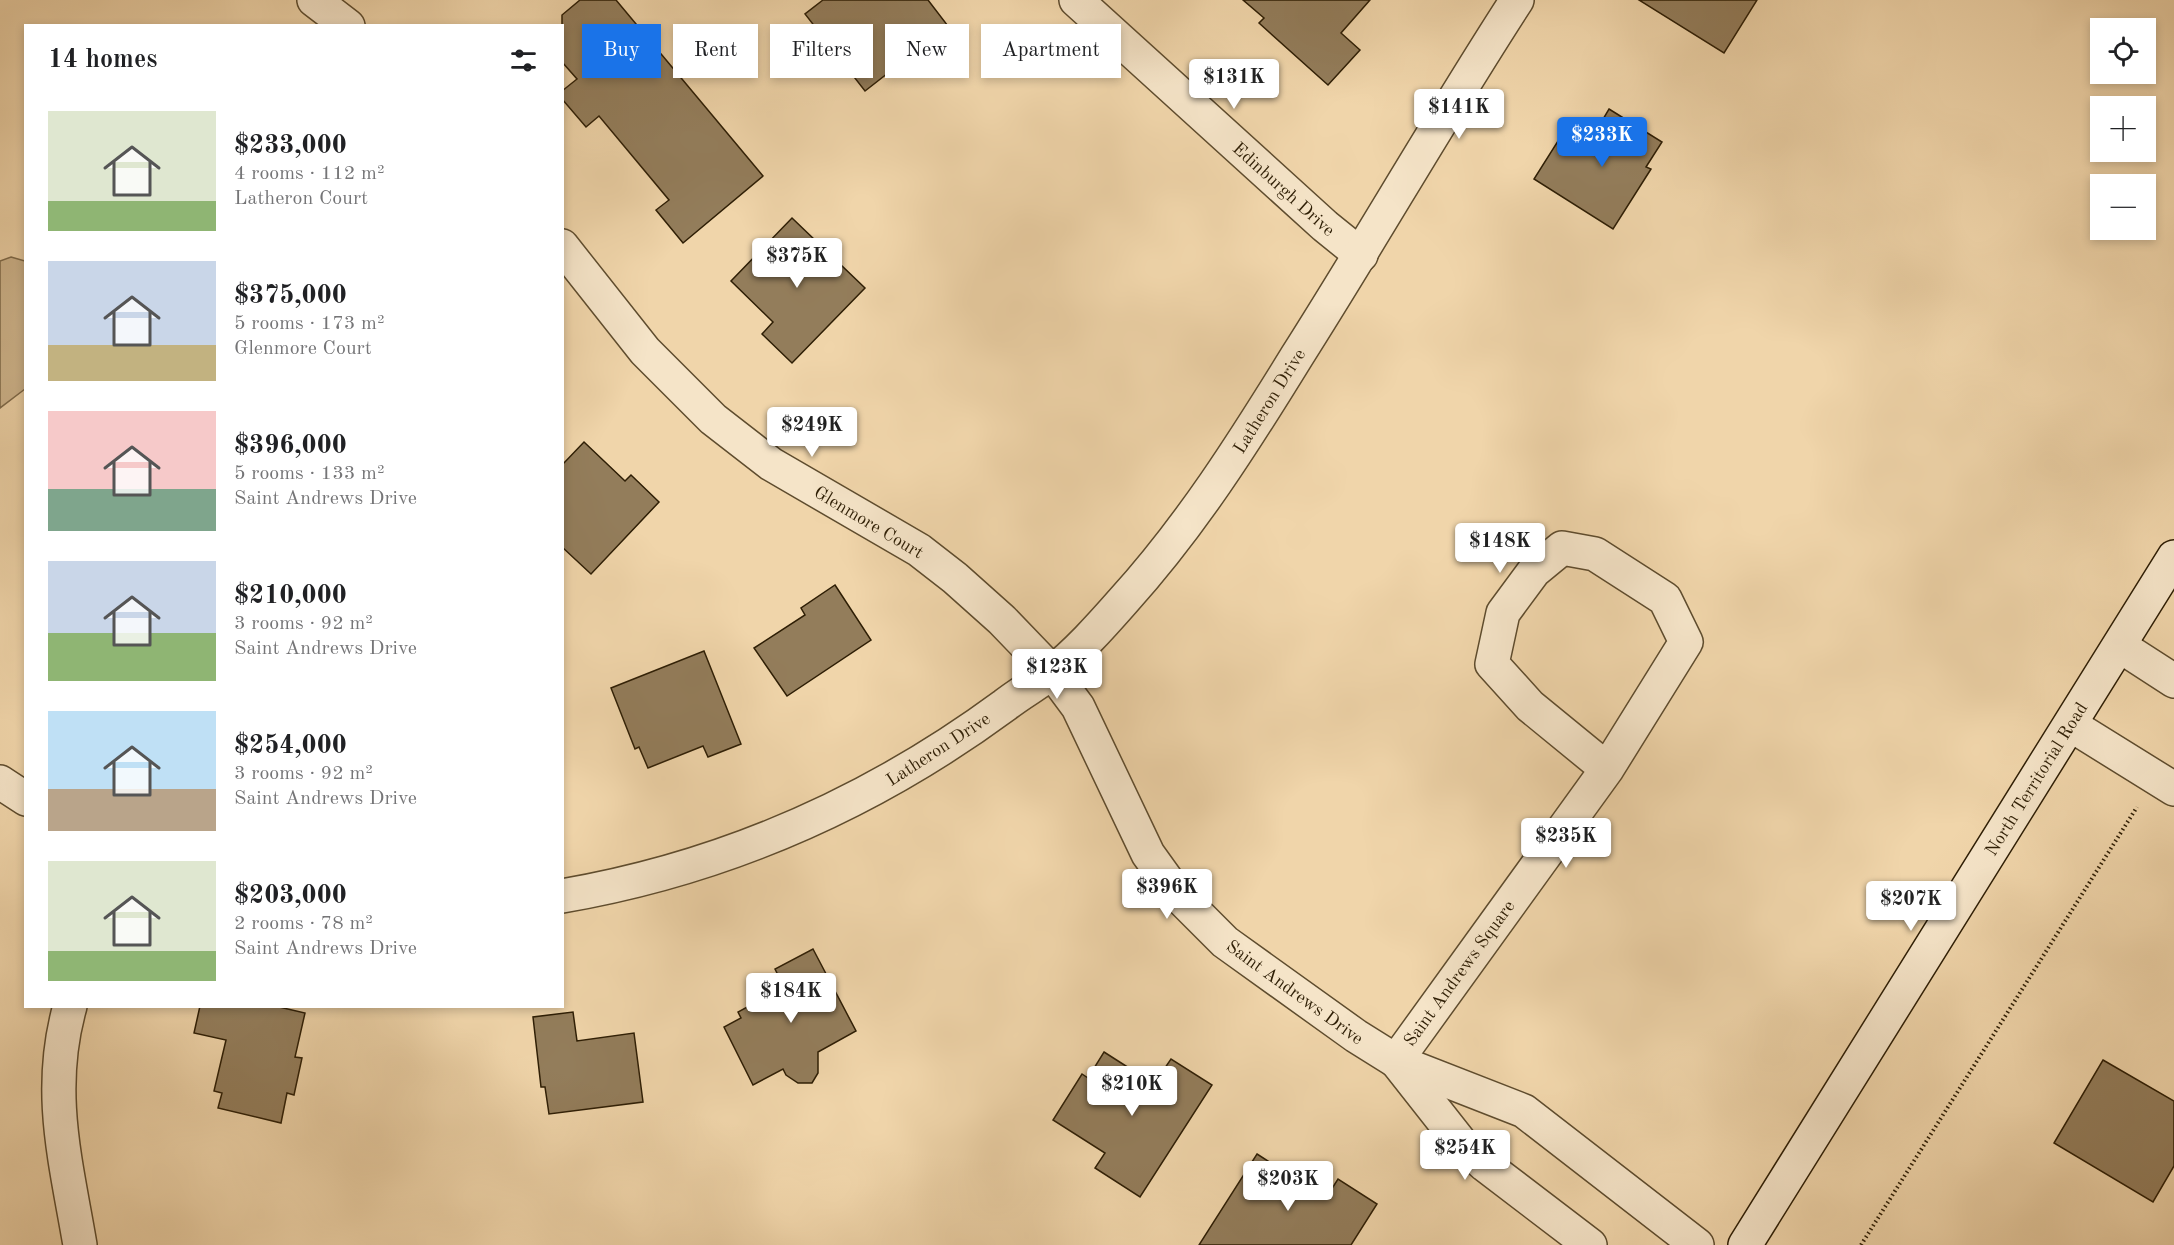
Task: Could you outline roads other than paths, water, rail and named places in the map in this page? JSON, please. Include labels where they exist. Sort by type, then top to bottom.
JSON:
[{"type":"street","points":[[314,0],[345,24]]},
{"type":"street","name":"Edinburgh Drive","points":[[1076,0],[1316,218],[1361,255]]},
{"type":"street","name":"Latheron Drive","points":[[564,896],[670,873],[788,832],[909,771],[1052,672],[1121,604],[1222,476],[1517,0]]},
{"type":"street","name":"Glenmore Court","points":[[564,249],[645,351],[713,419],[771,464],[919,550],[986,606],[1052,672]]},
{"type":"street","name":"Saint Andrews Square","points":[[1396,1061],[1607,769],[1686,642],[1665,599],[1595,554],[1562,548],[1534,571],[1503,613],[1492,664],[1530,706],[1607,769]]},
{"type":"street","name":"North Territorial Road","points":[[1745,1245],[2174,557]]},
{"type":"street","points":[[2120,646],[2174,681]]},
{"type":"street","name":"Saint Andrews Drive","points":[[1052,672],[1078,707],[1148,854],[1176,893],[1225,942],[1356,1036],[1396,1061],[1524,1111],[1698,1245]]},
{"type":"street","points":[[2071,725],[2165,784]]},
{"type":"street","points":[[0,782],[24,798]]},
{"type":"street","points":[[70,1008],[58,1070],[58,1107],[61,1145],[80,1245]]},
{"type":"street","name":"Saint Andrews Drive","points":[[1396,1061],[1468,1150],[1590,1245]]}]
